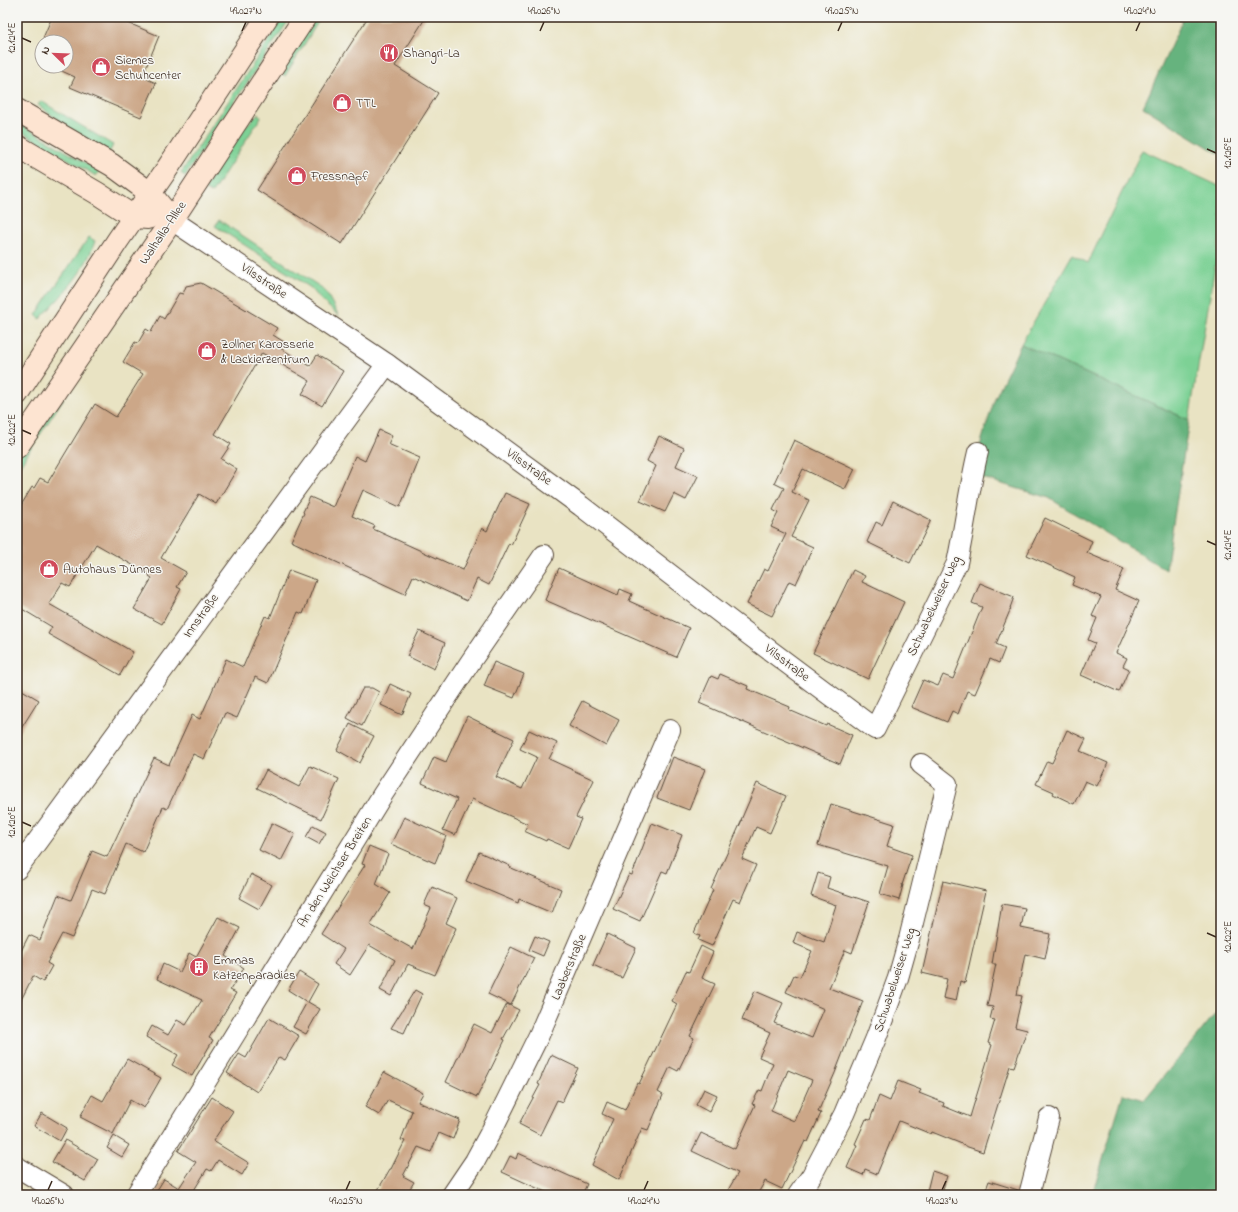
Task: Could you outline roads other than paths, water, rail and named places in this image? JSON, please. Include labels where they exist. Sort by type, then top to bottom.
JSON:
[{"type":"main road","points":[[17,394],[267,17]]},
{"type":"main road","name":"Walhalla-Allee","points":[[17,446],[172,220],[305,17]]},
{"type":"main road","name":"Vilsstraße","points":[[17,110],[112,165],[150,193],[172,220]]},
{"type":"main road","name":"Vilsstraße","points":[[17,146],[97,193],[134,217],[172,220]]},
{"type":"street","name":"Vilsstraße","points":[[172,220],[387,364],[581,506],[732,622],[876,729]]},
{"type":"street","name":"Innstraße","points":[[17,869],[387,364]]},
{"type":"street","name":"Schwabelweiser Weg","points":[[876,729],[957,563],[963,536],[972,475],[978,452]]},
{"type":"street","name":"An den Weichser Breiten","points":[[136,1195],[383,794],[544,554]]},
{"type":"street","name":"Laaberstraße","points":[[452,1195],[475,1161],[539,1035],[670,730]]},
{"type":"street","name":"Schwabelweiser Weg","points":[[798,1195],[812,1175],[844,1114],[876,1038],[898,978],[910,939],[947,784],[921,764]]},
{"type":"street","points":[[1029,1195],[1049,1118]]},
{"type":"street","points":[[17,1167],[64,1195]]},
{"type":"place","name":"Shangri-La","points":[[389,53]]},
{"type":"place","name":"Siemes Schuhcenter","points":[[101,67]]},
{"type":"place","name":"TTL","points":[[342,103]]},
{"type":"place","name":"Fressnapf","points":[[297,176]]},
{"type":"place","name":"Zollner Karosserie & Lackierzentrum","points":[[207,351]]},
{"type":"place","name":"Autohaus Dünnes","points":[[49,569]]},
{"type":"place","name":"Emmas Katzenparadies","points":[[199,967]]}]
